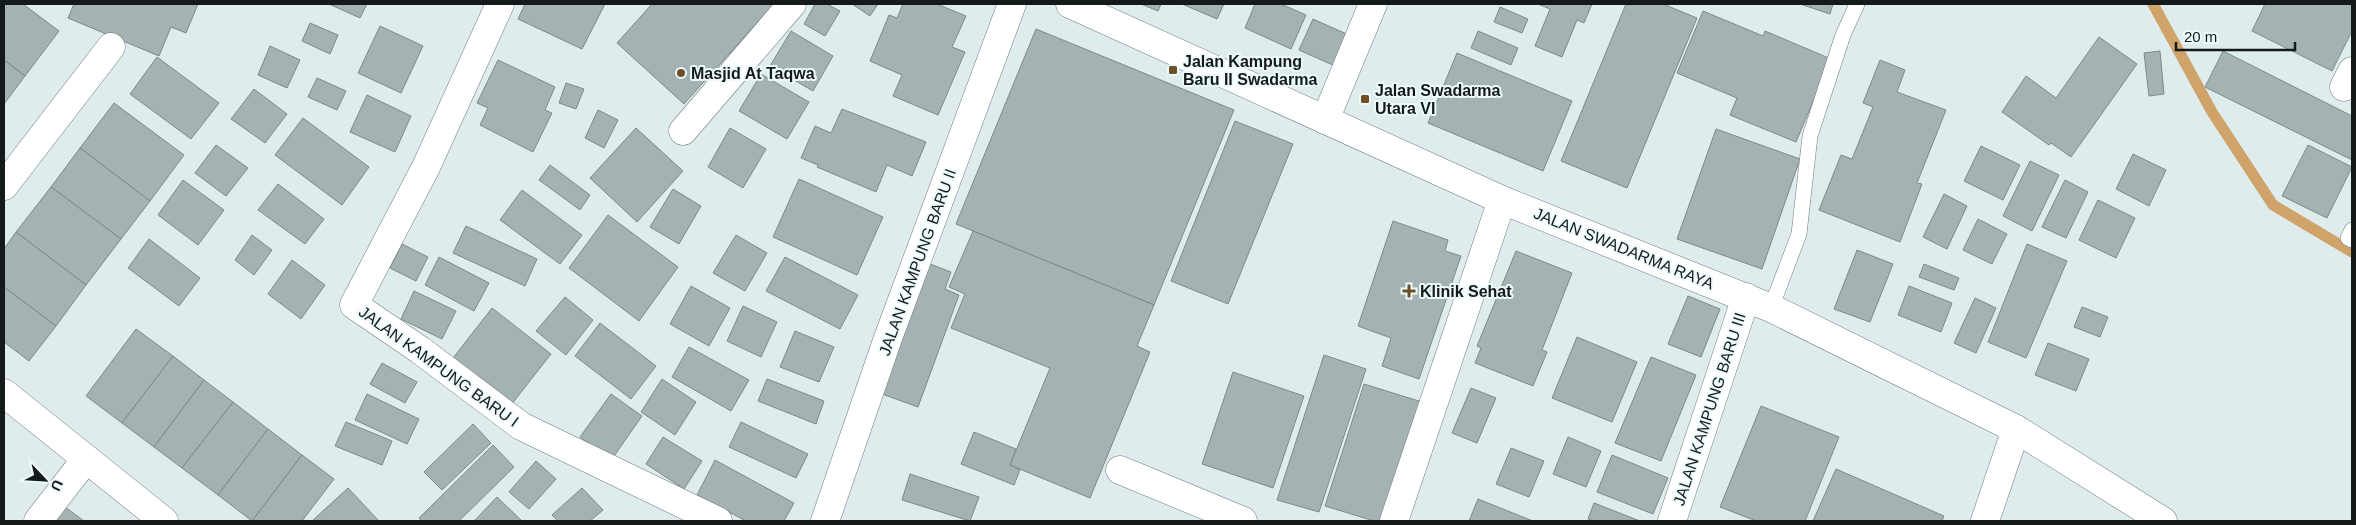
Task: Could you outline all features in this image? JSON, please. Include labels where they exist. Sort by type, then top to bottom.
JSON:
[{"type":"street","name":"JALAN KAMPUNG BARU I","points":[[500,4],[426,167],[354,305],[420,350],[520,426],[718,521]]},
{"type":"street","points":[[683,131],[792,4]]},
{"type":"street","name":"JALAN KAMPUNG BARU II","points":[[825,521],[888,338],[1012,4]]},
{"type":"street","name":"JALAN SWADARMA RAYA","points":[[1070,4],[1502,200],[1746,296],[2016,430],[2163,521]]},
{"type":"street","points":[[1325,120],[1346,75],[1373,4]]},
{"type":"street","points":[[4,186],[111,47]]},
{"type":"street","points":[[1394,521],[1502,200]]},
{"type":"street","name":"JALAN KAMPUNG BARU III","points":[[1672,521],[1746,296]]},
{"type":"street","points":[[4,393],[164,521]]},
{"type":"street","points":[[1985,521],[2016,430]]},
{"type":"street","points":[[38,521],[86,459]]},
{"type":"street","points":[[1120,470],[1243,521]]},
{"type":"lane","points":[[1771,308],[1799,234],[1810,136],[1843,34],[1856,4]]},
{"type":"lane","points":[[2352,230],[2348,238],[2352,240]]},
{"type":"building","points":[[4,4],[23,4],[59,31],[25,76],[4,60]]},
{"type":"building","points":[[74,4],[198,4],[186,33],[171,27],[159,56],[68,18]]},
{"type":"building","points":[[329,4],[367,4],[360,18]]},
{"type":"building","points":[[525,4],[605,4],[582,49],[518,19]]},
{"type":"building","name":"Masjid At Taqwa","points":[[652,4],[774,4],[684,104],[617,43]]},
{"type":"building","points":[[815,4],[827,4],[840,11],[825,36],[804,24]]},
{"type":"building","points":[[852,4],[878,4],[870,16]]},
{"type":"building","points":[[903,4],[937,4],[966,16],[952,47],[965,52],[938,115],[893,96],[902,75],[870,61],[889,15],[897,18]]},
{"type":"building","points":[[1141,4],[1161,4],[1158,11]]},
{"type":"building","points":[[1182,4],[1224,4],[1217,19]]},
{"type":"building","points":[[1255,4],[1281,4],[1306,15],[1291,49],[1245,28]]},
{"type":"building","points":[[1538,4],[1592,4],[1584,23],[1577,20],[1562,57],[1535,46],[1550,9]]},
{"type":"building","points":[[1626,4],[1663,4],[1697,18],[1627,188],[1561,161]]},
{"type":"building","points":[[1800,4],[1833,4],[1830,14]]},
{"type":"building","points":[[2265,4],[2352,4],[2352,31],[2332,71],[2252,31]]},
{"type":"building","points":[[1500,7],[1528,19],[1522,33],[1494,22]]},
{"type":"building","points":[[1703,11],[1763,36],[1765,31],[1831,59],[1796,142],[1730,115],[1737,98],[1677,73]]},
{"type":"building","points":[[1313,19],[1349,35],[1335,66],[1299,50]]},
{"type":"building","points":[[310,23],[338,35],[330,54],[302,41]]},
{"type":"building","points":[[380,26],[423,46],[401,93],[358,73]]},
{"type":"building","points":[[1036,29],[1234,110],[1154,305],[956,224]]},
{"type":"building","points":[[791,31],[833,56],[813,91],[770,66]]},
{"type":"building","points":[[1478,31],[1518,48],[1511,65],[1471,48]]},
{"type":"building","points":[[2099,37],[2137,64],[2071,157],[2051,143],[2049,145],[2002,112],[2026,76],[2056,98]]},
{"type":"building","points":[[270,46],[300,60],[287,88],[258,75]]},
{"type":"building","points":[[2160,51],[2164,94],[2149,96],[2144,53]]},
{"type":"building","points":[[2223,51],[2352,116],[2352,160],[2205,87]]},
{"type":"building","points":[[1457,53],[1572,101],[1543,171],[1428,123]]},
{"type":"building","points":[[157,57],[219,103],[191,139],[130,94]]},
{"type":"building","points":[[4,60],[25,76],[4,104]]},
{"type":"building","points":[[498,60],[555,87],[545,110],[552,113],[533,152],[480,125],[488,108],[477,103]]},
{"type":"building","points":[[1880,60],[1905,70],[1897,92],[1946,110],[1917,183],[1922,184],[1900,242],[1819,210],[1841,155],[1852,159],[1873,107],[1863,103]]},
{"type":"building","points":[[761,74],[809,102],[787,139],[739,111]]},
{"type":"building","points":[[317,78],[346,91],[337,110],[308,97]]},
{"type":"building","points":[[566,83],[584,89],[576,109],[559,103]]},
{"type":"building","points":[[254,89],[287,114],[265,143],[231,119]]},
{"type":"building","points":[[367,95],[411,116],[395,152],[350,132]]},
{"type":"building","points":[[114,103],[184,155],[150,201],[80,148]]},
{"type":"building","points":[[842,109],[926,142],[912,176],[887,165],[876,192],[817,167],[818,165],[801,158],[815,126],[831,133]]},
{"type":"building","points":[[598,110],[618,120],[604,148],[585,138]]},
{"type":"building","points":[[303,118],[369,167],[342,205],[275,155]]},
{"type":"building","points":[[1235,121],[1293,144],[1228,304],[1171,281]]},
{"type":"building","points":[[636,128],[683,171],[637,222],[590,178]]},
{"type":"building","points":[[730,128],[766,149],[743,188],[708,167]]},
{"type":"building","points":[[1716,129],[1800,159],[1762,269],[1677,239]]},
{"type":"building","points":[[216,145],[248,168],[226,196],[195,173]]},
{"type":"building","points":[[2308,145],[2352,167],[2327,218],[2282,196]]},
{"type":"building","points":[[1981,146],[2020,165],[2003,200],[1964,181]]},
{"type":"building","points":[[80,148],[150,201],[121,239],[51,187]]},
{"type":"building","points":[[2133,154],[2166,170],[2149,206],[2116,189]]},
{"type":"building","points":[[2030,161],[2059,175],[2032,231],[2003,216]]},
{"type":"building","points":[[550,165],[590,195],[580,210],[539,180]]},
{"type":"building","points":[[799,179],[883,217],[857,275],[773,237]]},
{"type":"building","points":[[183,180],[224,210],[198,245],[158,215]]},
{"type":"building","points":[[2065,180],[2088,192],[2066,238],[2042,227]]},
{"type":"building","points":[[278,184],[324,219],[305,244],[258,210]]},
{"type":"building","points":[[51,187],[121,239],[86,285],[16,232]]},
{"type":"building","points":[[673,189],[701,206],[679,244],[650,227]]},
{"type":"building","points":[[522,190],[582,235],[560,264],[500,220]]},
{"type":"building","points":[[1944,194],[1967,206],[1947,249],[1923,237]]},
{"type":"building","points":[[2098,200],[2135,218],[2116,258],[2079,240]]},
{"type":"building","points":[[608,215],[678,267],[639,321],[569,268]]},
{"type":"building","points":[[1978,219],[2007,234],[1992,264],[1963,250]]},
{"type":"building","name":"Klinik Sehat","points":[[1393,221],[1448,240],[1445,251],[1461,256],[1419,379],[1382,366],[1391,338],[1358,326]]},
{"type":"building","points":[[466,226],[537,259],[525,286],[453,253]]},
{"type":"building","points":[[973,231],[1154,305],[1137,346],[1150,352],[1090,498],[1010,465],[1050,368],[951,328],[965,294],[949,287]]},
{"type":"building","points":[[16,232],[86,285],[56,326],[4,287],[4,249]]},
{"type":"building","points":[[252,235],[272,250],[254,275],[235,260]]},
{"type":"building","points":[[736,235],[767,253],[745,291],[713,273]]},
{"type":"building","points":[[149,239],[200,278],[179,306],[128,268]]},
{"type":"building","points":[[402,244],[428,257],[416,281],[390,268]]},
{"type":"building","points":[[2027,244],[2067,261],[2026,358],[1988,342]]},
{"type":"building","points":[[1857,250],[1893,264],[1870,322],[1834,309]]},
{"type":"building","points":[[1516,251],[1572,273],[1542,350],[1547,352],[1533,386],[1475,363],[1481,348],[1477,346]]},
{"type":"building","points":[[439,257],[489,283],[474,311],[425,285]]},
{"type":"building","points":[[785,257],[858,295],[840,329],[766,291]]},
{"type":"building","points":[[292,260],[325,285],[301,319],[268,294]]},
{"type":"building","points":[[930,264],[951,272],[945,289],[959,295],[918,407],[882,394]]},
{"type":"building","points":[[1924,264],[1959,278],[1954,290],[1919,277]]},
{"type":"building","points":[[691,286],[730,308],[709,346],[670,324]]},
{"type":"building","points":[[1909,286],[1952,303],[1941,332],[1898,315]]},
{"type":"building","points":[[4,287],[56,326],[29,361],[4,342]]},
{"type":"building","points":[[414,291],[456,311],[442,339],[401,319]]},
{"type":"building","points":[[1688,296],[1720,309],[1701,357],[1668,344]]},
{"type":"building","points":[[565,297],[593,320],[566,355],[536,331]]},
{"type":"building","points":[[1975,298],[1996,308],[1976,353],[1954,343]]},
{"type":"building","points":[[743,306],[777,322],[761,357],[727,341]]},
{"type":"building","points":[[2082,307],[2108,317],[2100,337],[2074,327]]},
{"type":"building","points":[[492,308],[551,354],[511,405],[453,358]]},
{"type":"building","points":[[600,323],[656,366],[631,399],[575,356]]},
{"type":"building","points":[[136,329],[173,356],[122,423],[86,396]]},
{"type":"building","points":[[795,331],[834,347],[819,382],[780,367]]},
{"type":"building","points":[[1577,337],[1637,362],[1612,422],[1552,398]]},
{"type":"building","points":[[2048,343],[2089,359],[2076,391],[2035,375]]},
{"type":"building","points":[[689,347],[749,380],[731,411],[672,377]]},
{"type":"building","points":[[1324,355],[1366,369],[1319,512],[1277,500]]},
{"type":"building","points":[[173,356],[204,380],[154,447],[122,423]]},
{"type":"building","points":[[1651,357],[1696,375],[1661,461],[1615,443]]},
{"type":"building","points":[[382,363],[417,382],[405,403],[370,384]]},
{"type":"building","points":[[1233,372],[1304,396],[1273,488],[1202,464]]},
{"type":"building","points":[[662,379],[696,402],[675,435],[641,412]]},
{"type":"building","points":[[767,379],[824,401],[816,424],[758,401]]},
{"type":"building","points":[[204,380],[233,402],[182,468],[154,447]]},
{"type":"building","points":[[1364,384],[1422,402],[1384,521],[1374,521],[1325,506]]},
{"type":"building","points":[[1471,388],[1496,398],[1477,443],[1452,433]]},
{"type":"building","points":[[367,394],[419,419],[407,444],[355,420]]},
{"type":"building","points":[[611,394],[642,416],[612,459],[580,437]]},
{"type":"building","points":[[233,402],[268,429],[218,495],[182,468]]},
{"type":"building","points":[[1761,406],[1839,437],[1805,521],[1756,521],[1720,507]]},
{"type":"building","points":[[346,422],[392,441],[382,465],[335,446]]},
{"type":"building","points":[[741,422],[808,454],[796,478],[729,447]]},
{"type":"building","points":[[473,424],[491,443],[442,490],[424,472]]},
{"type":"building","points":[[268,429],[302,455],[252,521],[218,495]]},
{"type":"building","points":[[974,432],[1016,449],[1010,465],[1020,470],[1014,485],[961,464]]},
{"type":"building","points":[[663,437],[702,461],[684,489],[646,464]]},
{"type":"building","points":[[1568,437],[1601,451],[1586,487],[1553,474]]},
{"type":"building","points":[[493,445],[514,467],[459,521],[422,521],[419,518]]},
{"type":"building","points":[[1511,448],[1544,461],[1529,497],[1496,484]]},
{"type":"building","points":[[302,455],[334,479],[302,521],[252,521]]},
{"type":"building","points":[[1612,455],[1668,478],[1653,514],[1597,492]]},
{"type":"building","points":[[715,460],[794,503],[784,521],[746,521],[697,495]]},
{"type":"building","points":[[536,461],[556,479],[529,509],[509,492]]},
{"type":"building","points":[[1836,469],[1944,516],[1942,521],[1813,521]]},
{"type":"building","points":[[910,474],[979,497],[970,521],[902,500]]},
{"type":"building","points":[[348,488],[379,521],[312,521]]},
{"type":"building","points":[[582,488],[603,510],[590,521],[558,521],[552,515]]},
{"type":"building","points":[[497,497],[522,521],[474,521]]},
{"type":"building","points":[[1478,499],[1533,521],[1469,521]]},
{"type":"building","points":[[1594,503],[1640,521],[1593,521],[1588,519]]},
{"type":"building","points":[[61,504],[84,521],[47,521]]},
{"type":"waterway","points":[[2153,4],[2212,112],[2273,205],[2352,252]]},
{"type":"place","name":"Jalan Kampung Baru II Swadarma","points":[[1173,70]]},
{"type":"place","name":"Masjid At Taqwa","points":[[681,73]]},
{"type":"place","name":"Jalan Swadarma Utara VI","points":[[1365,99]]},
{"type":"place","name":"Klinik Sehat","points":[[1409,291]]}]
